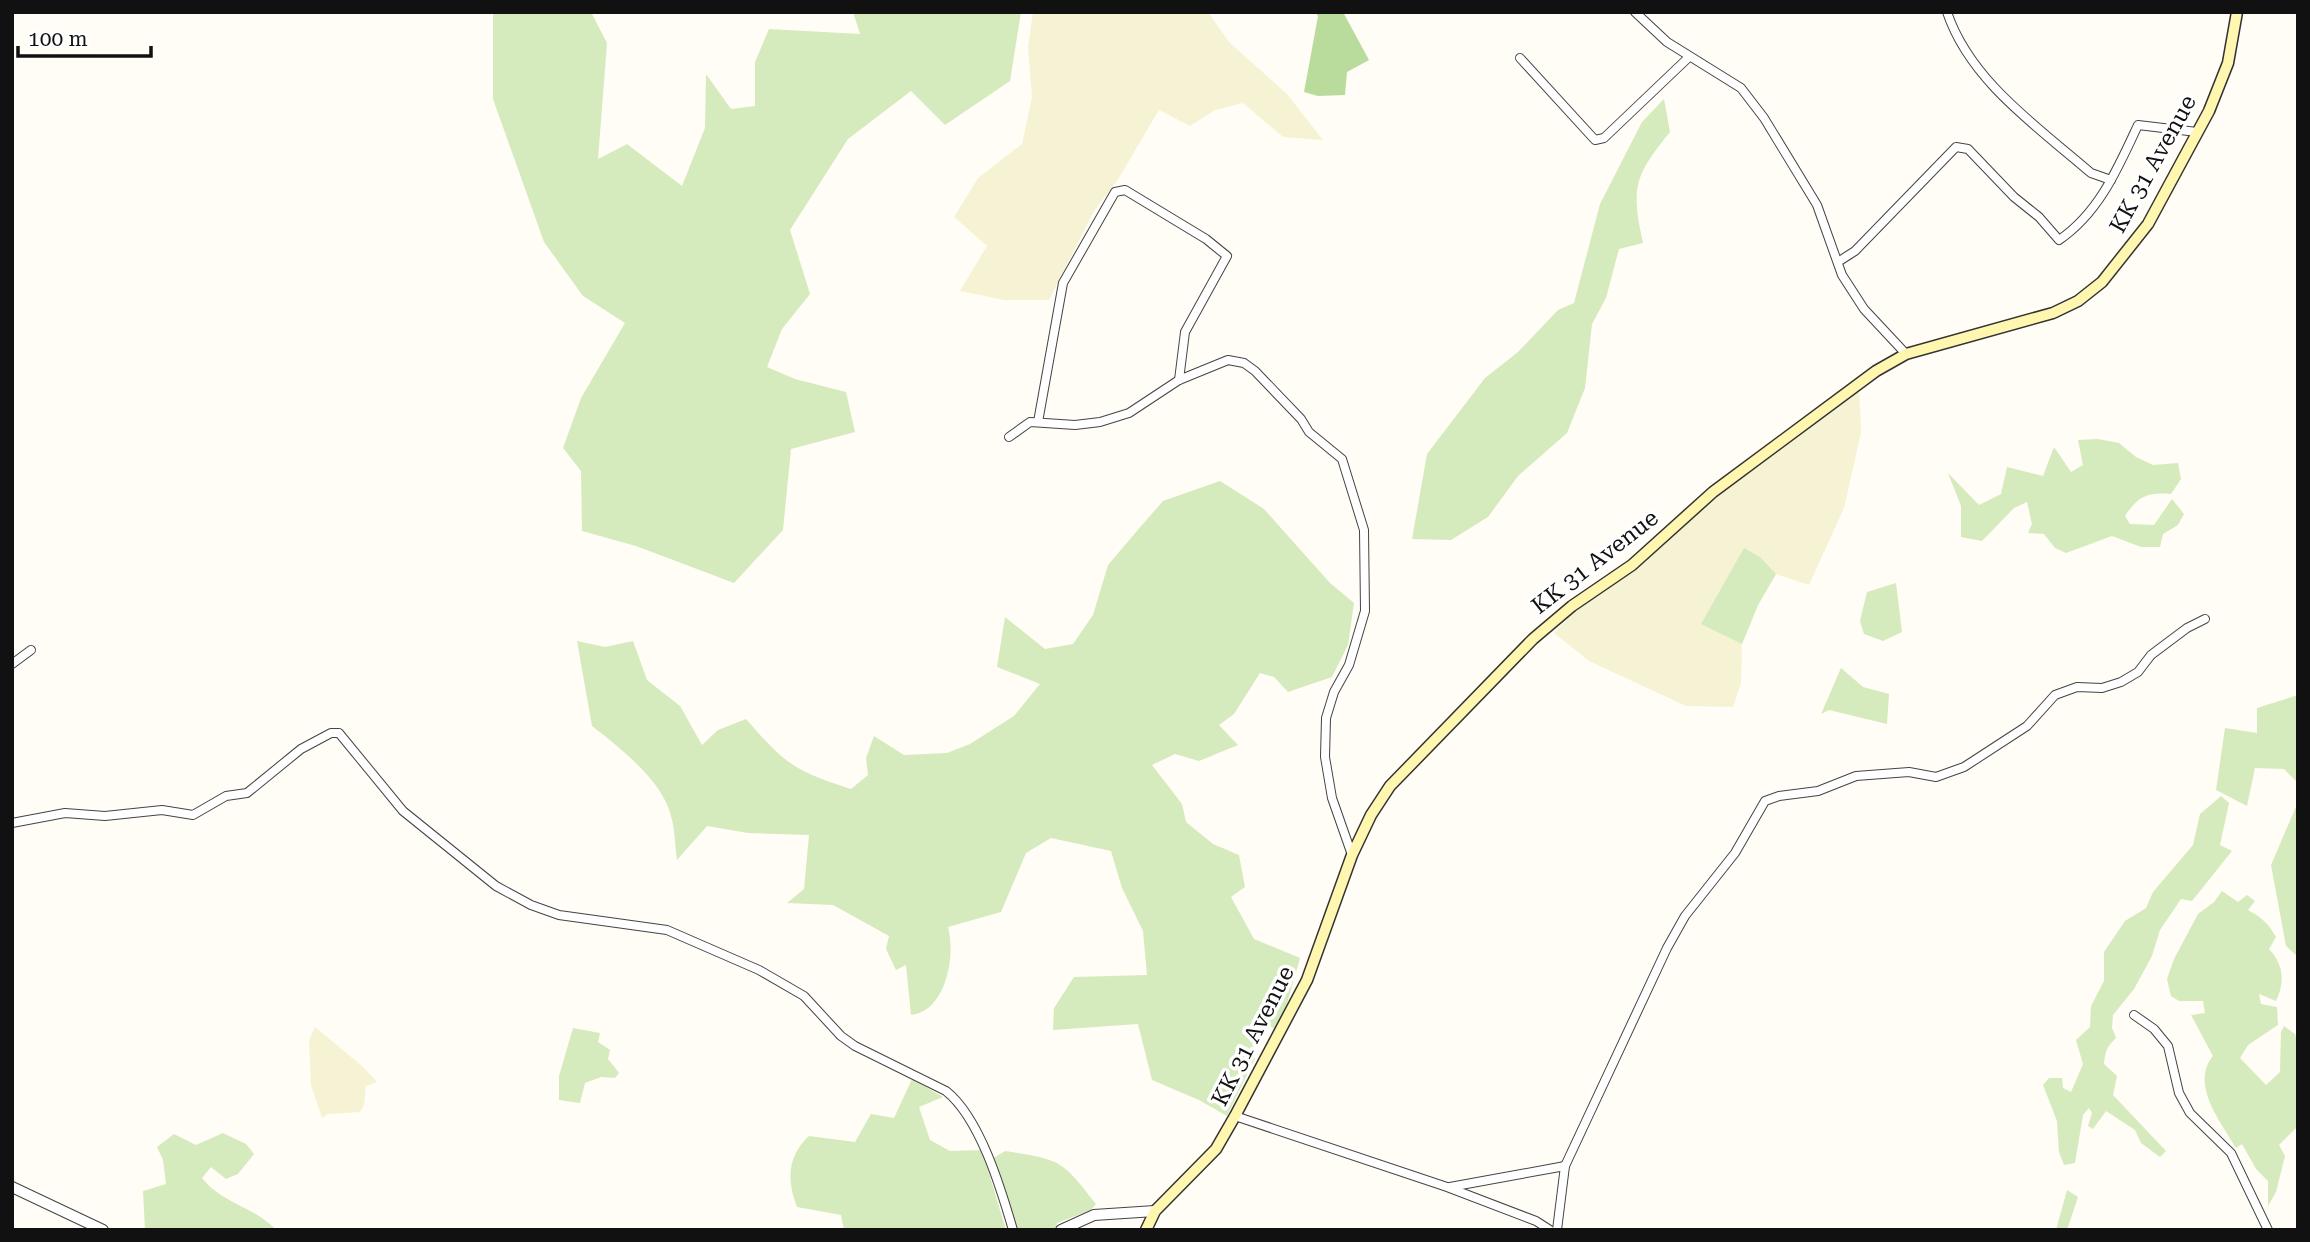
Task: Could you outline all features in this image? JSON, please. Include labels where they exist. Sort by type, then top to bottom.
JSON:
[{"type":"main road","name":"KK 31 Avenue","points":[[1146,1230],[1155,1211],[1216,1149],[1236,1116],[1307,980],[1352,855],[1371,815],[1390,786],[1534,639],[1572,606],[1632,565],[1713,492],[1876,371],[1906,355],[2013,326],[2078,300],[2118,265],[2148,224],[2209,111],[2228,64],[2237,12]]},
{"type":"street","points":[[1634,12],[1667,42],[1741,88],[1764,118],[1817,205],[1842,275],[1864,309],[1906,355]]},
{"type":"street","points":[[1947,12],[1960,44],[1987,79],[2091,173],[2111,180]]},
{"type":"street","points":[[1520,58],[1587,134],[1595,139],[1604,138],[1689,57]]},
{"type":"street","points":[[1841,260],[1855,251],[1956,148],[1968,149],[2014,197],[2039,217],[2059,240],[2075,230],[2102,197],[2138,125],[2197,132]]},
{"type":"street","points":[[1038,422],[1063,283],[1115,192],[1125,190],[1142,199],[1227,256],[1185,332],[1179,380]]},
{"type":"street","points":[[1009,437],[1030,422],[1075,425],[1100,422],[1129,413],[1179,380],[1228,360],[1244,363],[1255,370],[1301,419],[1309,432],[1342,459],[1364,530],[1365,611],[1349,665],[1334,692],[1326,718],[1325,757],[1332,797],[1352,855]]},
{"type":"street","points":[[1557,1230],[1565,1166],[1667,948],[1685,916],[1735,853],[1765,802],[1779,796],[1818,791],[1856,776],[1909,772],[1936,777],[1964,767],[2027,726],[2055,695],[2077,687],[2102,688],[2121,682],[2138,672],[2151,655],[2187,628],[2205,619]]},
{"type":"street","points":[[12,664],[31,650]]},
{"type":"street","points":[[12,822],[65,813],[105,816],[162,810],[193,815],[226,796],[247,793],[291,756],[331,733],[339,733],[403,811],[496,886],[531,905],[559,915],[667,930],[759,971],[803,996],[841,1036],[855,1045],[946,1091],[955,1098],[979,1140],[1013,1230]]},
{"type":"street","points":[[2134,1015],[2154,1029],[2168,1046],[2179,1093],[2190,1113],[2231,1153],[2269,1230]]},
{"type":"street","points":[[1236,1116],[1447,1187],[1536,1221],[1550,1230]]},
{"type":"street","points":[[1447,1187],[1565,1166]]},
{"type":"street","points":[[12,1187],[103,1230]]},
{"type":"street","points":[[1060,1230],[1094,1214],[1155,1211]]},
{"type":"shaded area","points":[[1033,12],[1208,12],[1229,42],[1287,94],[1323,140],[1283,137],[1243,103],[1215,110],[1190,126],[1159,110],[1117,181],[1094,211],[1049,300],[1004,300],[960,291],[987,246],[954,217],[978,178],[1022,144],[1032,97],[1028,47]]},
{"type":"shaded area","points":[[1859,383],[1861,433],[1844,508],[1809,585],[1776,574],[1758,605],[1742,644],[1741,683],[1733,707],[1686,706],[1589,661],[1554,633],[1579,606]]},
{"type":"shaded area","points":[[315,1027],[377,1082],[366,1086],[364,1105],[360,1112],[328,1114],[322,1118],[311,1085],[309,1040]]},
{"type":"green space","points":[[493,12],[591,12],[607,43],[598,159],[627,144],[682,186],[705,128],[706,74],[731,109],[755,106],[755,62],[769,29],[860,34],[853,12],[1021,12],[1010,81],[945,125],[911,91],[848,139],[790,230],[810,294],[782,329],[767,367],[795,379],[846,392],[855,432],[791,449],[783,530],[734,583],[636,546],[582,531],[581,471],[563,448],[581,398],[625,323],[583,296],[544,242],[493,99]]},
{"type":"green space","points":[[1315,12],[1343,12],[1369,60],[1347,72],[1345,95],[1318,96],[1304,92],[1318,16]]},
{"type":"green space","points":[[1664,99],[1670,132],[1649,160],[1638,183],[1637,209],[1643,243],[1619,249],[1606,298],[1592,324],[1585,388],[1567,433],[1518,476],[1488,517],[1451,540],[1412,539],[1427,454],[1485,378],[1518,352],[1558,310],[1574,303],[1600,204],[1642,122]]},
{"type":"green space","points":[[2098,439],[2119,443],[2136,457],[2153,465],[2178,463],[2181,479],[2171,494],[2144,497],[2134,504],[2125,516],[2130,524],[2154,525],[2172,499],[2184,514],[2178,525],[2163,534],[2160,547],[2141,547],[2112,536],[2066,553],[2055,548],[2044,534],[2028,533],[2032,524],[2027,502],[2014,508],[1982,541],[1961,537],[1961,506],[1948,473],[1979,505],[2001,494],[2007,467],[2043,476],[2054,447],[2071,472],[2083,465],[2078,440]]},
{"type":"green space","points":[[1220,481],[1264,509],[1330,583],[1354,603],[1348,645],[1332,677],[1288,692],[1274,677],[1260,673],[1234,714],[1219,725],[1238,745],[1199,761],[1175,754],[1152,765],[1182,804],[1186,822],[1213,844],[1239,855],[1245,887],[1231,897],[1254,939],[1300,958],[1279,1032],[1266,1023],[1250,1054],[1255,1058],[1227,1116],[1199,1100],[1152,1080],[1138,1024],[1053,1030],[1054,1008],[1074,977],[1147,975],[1143,931],[1122,888],[1111,851],[1051,838],[1026,853],[1001,912],[948,927],[951,952],[946,980],[933,1004],[923,1012],[911,1015],[906,965],[896,970],[886,949],[889,936],[833,905],[787,903],[804,889],[809,835],[748,833],[707,826],[677,860],[671,816],[659,790],[639,766],[592,726],[577,641],[605,647],[633,641],[647,680],[680,706],[702,745],[718,730],[746,719],[792,764],[816,777],[851,789],[868,775],[866,758],[874,736],[904,755],[947,753],[970,744],[1014,716],[1040,684],[997,667],[1005,617],[1045,649],[1073,644],[1093,615],[1108,565],[1163,501]]},
{"type":"green space","points":[[1744,548],[1760,557],[1776,574],[1758,605],[1742,644],[1701,624]]},
{"type":"green space","points":[[1896,583],[1902,632],[1883,641],[1864,634],[1860,621],[1867,592]]},
{"type":"green space","points":[[1841,668],[1863,687],[1889,694],[1887,724],[1829,710],[1821,714]]},
{"type":"green space","points":[[2298,695],[2298,783],[2284,769],[2255,768],[2247,806],[2216,790],[2225,728],[2257,733],[2257,708]]},
{"type":"green space","points":[[2221,796],[2229,803],[2220,845],[2232,851],[2192,901],[2181,899],[2160,930],[2152,956],[2134,989],[2113,1015],[2112,1028],[2116,1038],[2104,1060],[2104,1064],[2117,1076],[2113,1095],[2166,1151],[2160,1157],[2141,1143],[2135,1130],[2106,1111],[2093,1129],[2088,1126],[2092,1113],[2089,1108],[2083,1115],[2075,1163],[2064,1165],[2059,1152],[2057,1121],[2043,1085],[2049,1078],[2062,1078],[2063,1088],[2071,1092],[2083,1064],[2076,1040],[2090,1027],[2091,1006],[2104,981],[2104,952],[2125,921],[2146,908],[2153,892],[2193,845],[2200,814]]},
{"type":"green space","points":[[2298,802],[2298,957],[2286,946],[2271,865]]},
{"type":"green space","points":[[2222,891],[2238,902],[2247,895],[2255,901],[2248,910],[2264,921],[2276,937],[2269,949],[2278,961],[2282,974],[2276,1001],[2259,994],[2261,1004],[2277,1007],[2278,1025],[2248,1045],[2240,1058],[2266,1085],[2280,1072],[2281,1032],[2284,1026],[2295,1034],[2298,1044],[2298,1126],[2279,1145],[2285,1156],[2276,1192],[2268,1206],[2268,1181],[2256,1169],[2242,1144],[2236,1148],[2216,1114],[2206,1090],[2207,1067],[2213,1056],[2191,1015],[2205,1013],[2203,1001],[2179,1001],[2171,996],[2167,979],[2174,959],[2198,914],[2214,902]]},
{"type":"green space","points":[[573,1028],[600,1033],[598,1042],[610,1050],[608,1059],[619,1073],[615,1078],[601,1077],[585,1083],[580,1103],[559,1100],[559,1076]]},
{"type":"green space","points":[[912,1079],[943,1097],[919,1107],[930,1140],[950,1151],[982,1150],[1006,1230],[844,1230],[841,1215],[797,1207],[791,1169],[796,1152],[809,1136],[855,1142],[871,1114],[894,1118]]},
{"type":"green space","points":[[223,1133],[246,1144],[254,1154],[238,1174],[226,1179],[211,1167],[202,1178],[220,1194],[276,1230],[145,1230],[143,1191],[166,1184],[163,1160],[157,1147],[174,1134],[196,1145]]},
{"type":"green space","points":[[1005,1151],[1058,1164],[1075,1178],[1096,1204],[1091,1210],[1057,1223],[1055,1230],[1017,1230],[992,1159]]},
{"type":"green space","points":[[2067,1190],[2078,1197],[2067,1230],[2056,1230]]}]
